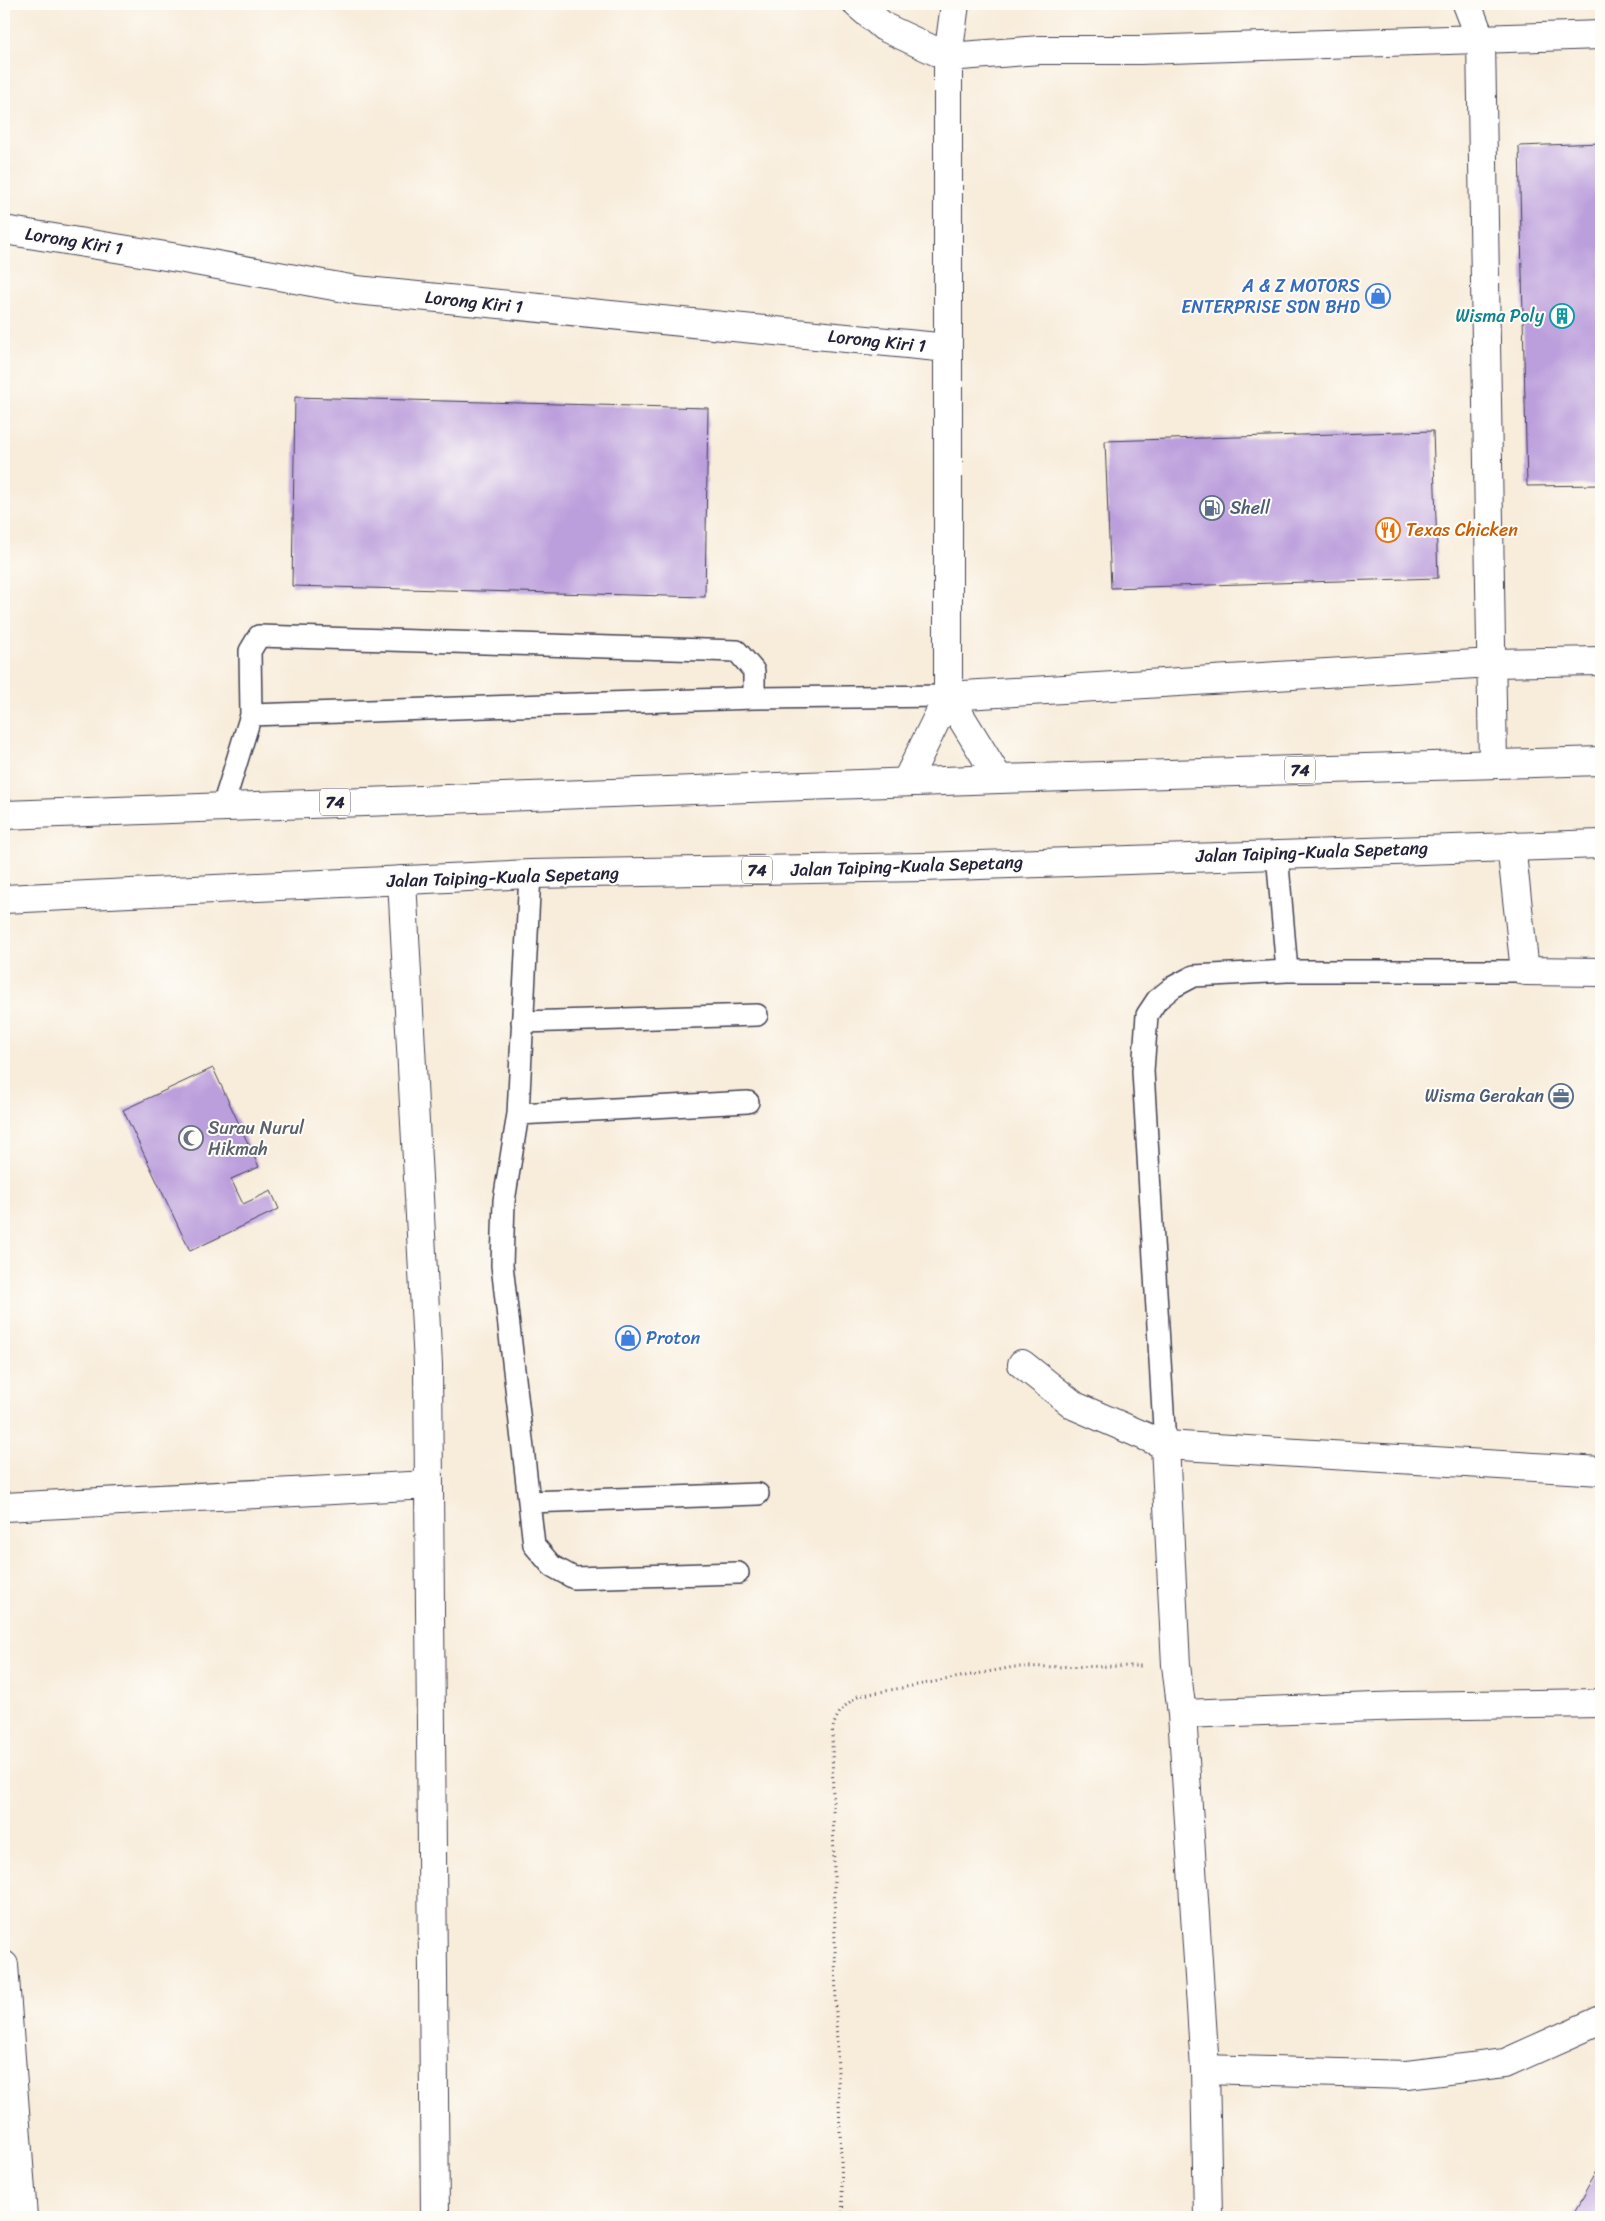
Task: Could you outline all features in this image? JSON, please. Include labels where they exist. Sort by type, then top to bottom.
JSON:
[{"type":"street","points":[[857,4],[884,28],[948,57],[1040,50],[1140,50],[1601,35]]},
{"type":"street","points":[[906,782],[948,696],[948,57],[955,4]]},
{"type":"street","points":[[1467,4],[1481,40],[1492,663],[1491,739],[1493,764]]},
{"type":"street","name":"Lorong Kiri 1","points":[[4,230],[178,258],[356,290],[948,348]]},
{"type":"street","points":[[948,696],[1492,663],[1601,661]]},
{"type":"street","points":[[948,696],[999,778]]},
{"type":"street","name":"74","points":[[4,815],[999,778],[1601,761]]},
{"type":"street","name":"Jalan Taiping-Kuala Sepetang","points":[[4,900],[530,874],[923,867],[1277,853],[1601,844]]},
{"type":"street","points":[[1511,846],[1525,971],[1601,972]]},
{"type":"street","points":[[402,880],[428,1365],[435,2217]]},
{"type":"street","points":[[1022,1364],[1075,1406],[1165,1445],[1601,1471]]},
{"type":"street","points":[[1165,1445],[1176,1665],[1182,1714],[1205,2069],[1208,2217]]},
{"type":"street","points":[[4,1507],[429,1485]]},
{"type":"street","points":[[1182,1714],[1404,1706],[1601,1703]]},
{"type":"street","points":[[4,1965],[23,2217]]},
{"type":"street","points":[[1205,2069],[1407,2075],[1505,2063],[1601,2020]]},
{"type":"lane","points":[[223,806],[251,715],[250,651],[259,636],[736,651],[754,671],[754,698]]},
{"type":"lane","points":[[251,715],[754,698],[948,696]]},
{"type":"lane","points":[[1277,853],[1287,971]]},
{"type":"lane","points":[[530,874],[518,1114],[504,1202],[502,1265],[534,1545],[552,1566],[574,1578],[738,1573]]},
{"type":"lane","points":[[1165,1445],[1143,1071],[1147,1015],[1157,1000],[1173,987],[1194,976],[1287,971],[1525,971]]},
{"type":"lane","points":[[522,1022],[758,1015]]},
{"type":"lane","points":[[518,1114],[748,1102]]},
{"type":"lane","points":[[529,1502],[758,1494]]},
{"type":"path","points":[[843,2217],[836,2016],[833,1721],[846,1703],[858,1696],[1014,1667],[1176,1665]]},
{"type":"building","name":"Wisma Poly","points":[[1601,143],[1601,485],[1527,486],[1519,146]]},
{"type":"building","points":[[295,397],[708,408],[705,597],[292,586]]},
{"type":"building","points":[[1433,431],[1438,578],[1111,588],[1105,441]]},
{"type":"building","name":"Surau Nurul Hikmah","points":[[213,1068],[259,1167],[231,1179],[243,1204],[271,1191],[279,1209],[190,1251],[123,1110]]},
{"type":"building","points":[[1601,2165],[1601,2215],[1572,2217]]},
{"type":"place","name":"A & Z MOTORS ENTERPRISE SDN BHD","points":[[1378,296]]},
{"type":"place","name":"Wisma Poly","points":[[1562,316]]},
{"type":"place","name":"Shell","points":[[1212,508]]},
{"type":"place","name":"Texas Chicken","points":[[1388,530]]},
{"type":"place","name":"Wisma Gerakan","points":[[1561,1096]]},
{"type":"place","name":"Surau Nurul Hikmah","points":[[191,1138]]},
{"type":"place","name":"Proton","points":[[628,1338]]}]
